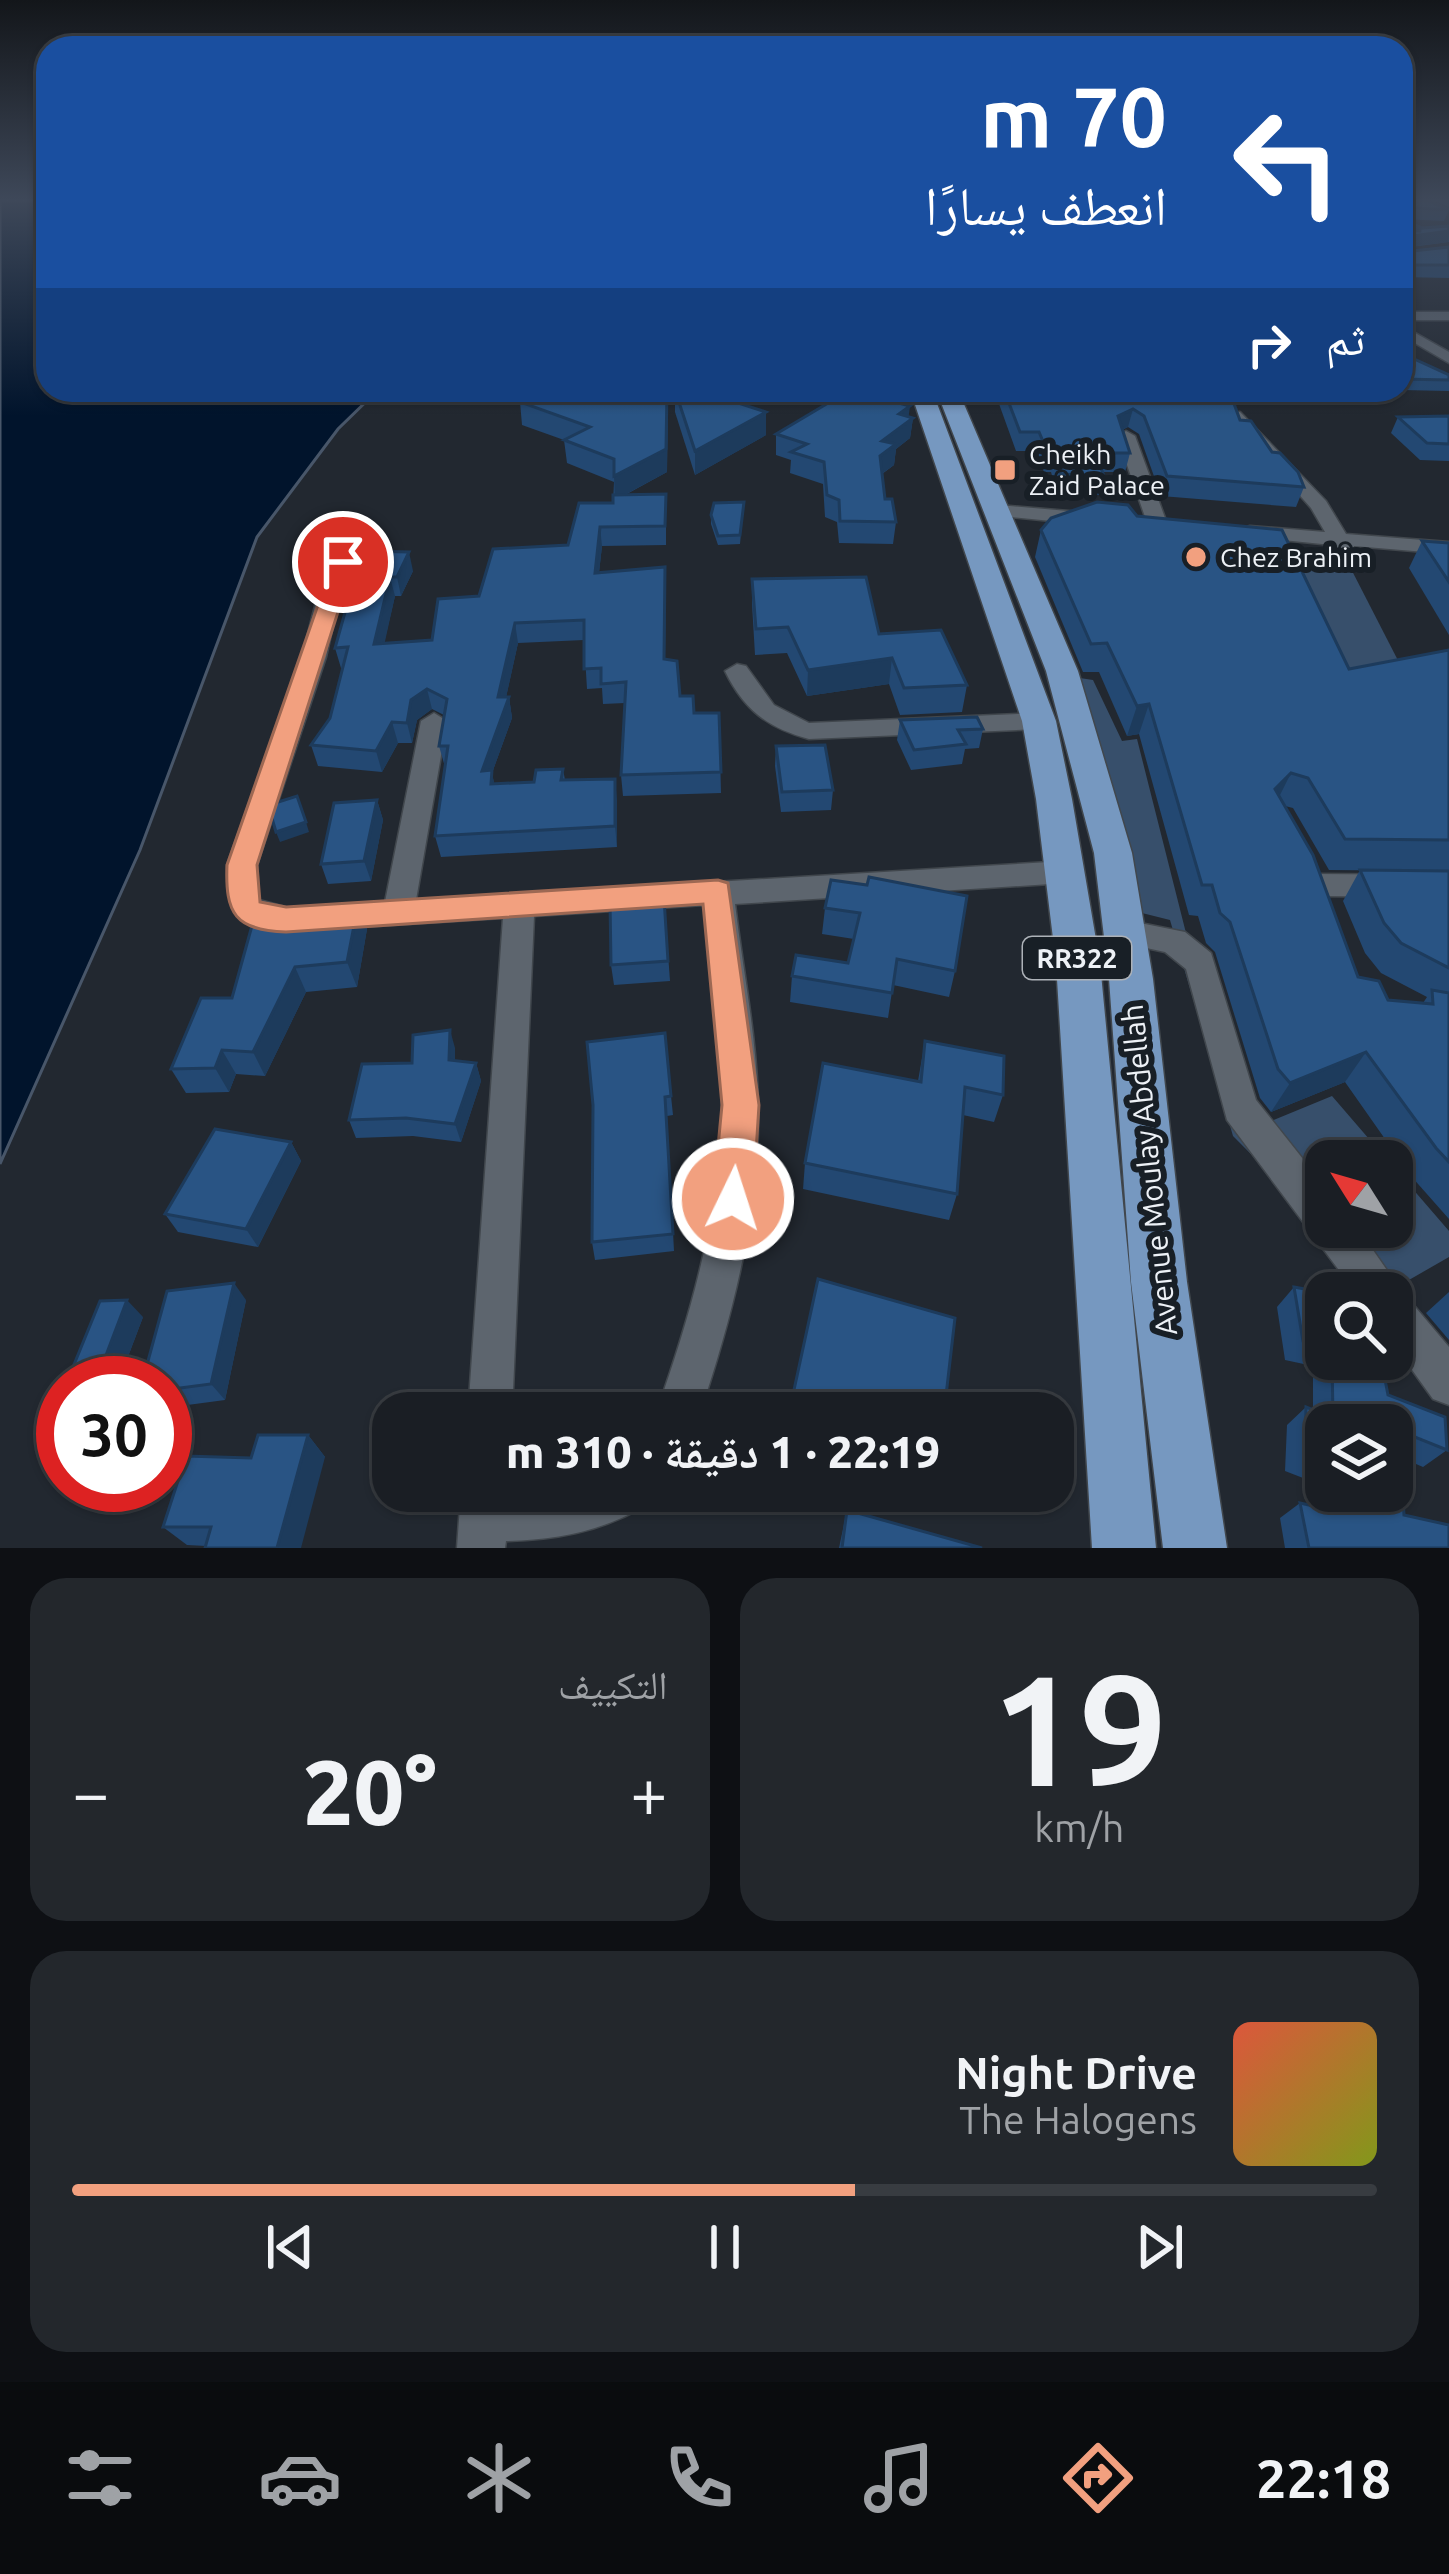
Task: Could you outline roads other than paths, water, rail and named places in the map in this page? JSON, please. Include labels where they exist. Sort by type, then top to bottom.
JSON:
[{"type":"main road","name":"Avenue Moulay Abdellah","points":[[925,402],[1039,721],[1066,872],[1124,1548]]},
{"type":"main road","name":"Avenue Moulay Abdellah","points":[[951,402],[1044,623],[1082,736],[1113,853],[1125,932],[1156,1259],[1196,1548]]},
{"type":"street","points":[[1413,316],[1449,316]]},
{"type":"street","points":[[1413,336],[1449,358]]},
{"type":"street","points":[[1240,417],[1319,505],[1343,546]]},
{"type":"street","points":[[1000,518],[1148,529],[1126,436]]},
{"type":"street","points":[[364,529],[329,594],[302,696],[242,865],[242,896],[248,910],[262,919],[1066,872]]},
{"type":"street","points":[[1228,536],[1449,561]]},
{"type":"street","points":[[1343,546],[1449,548]]},
{"type":"street","points":[[736,671],[751,700],[768,715],[809,731],[1039,721]]},
{"type":"street","points":[[398,913],[434,721]]},
{"type":"street","points":[[1298,851],[1316,885],[1329,927]]},
{"type":"street","points":[[1316,885],[1449,886]]},
{"type":"street","points":[[686,1392],[733,1199],[740,1105],[718,892]]},
{"type":"street","points":[[491,1392],[519,903]]},
{"type":"street","points":[[1125,932],[1174,941],[1201,962],[1240,1108],[1305,1193]]},
{"type":"street","points":[[1348,1248],[1366,1272]]},
{"type":"street","points":[[1413,1335],[1449,1383]]},
{"type":"street","points":[[483,1518],[575,1512]]},
{"type":"place","name":"Cheikh Zaid Palace","points":[[1005,470]]},
{"type":"place","name":"Chez Brahim","points":[[1196,557]]}]
